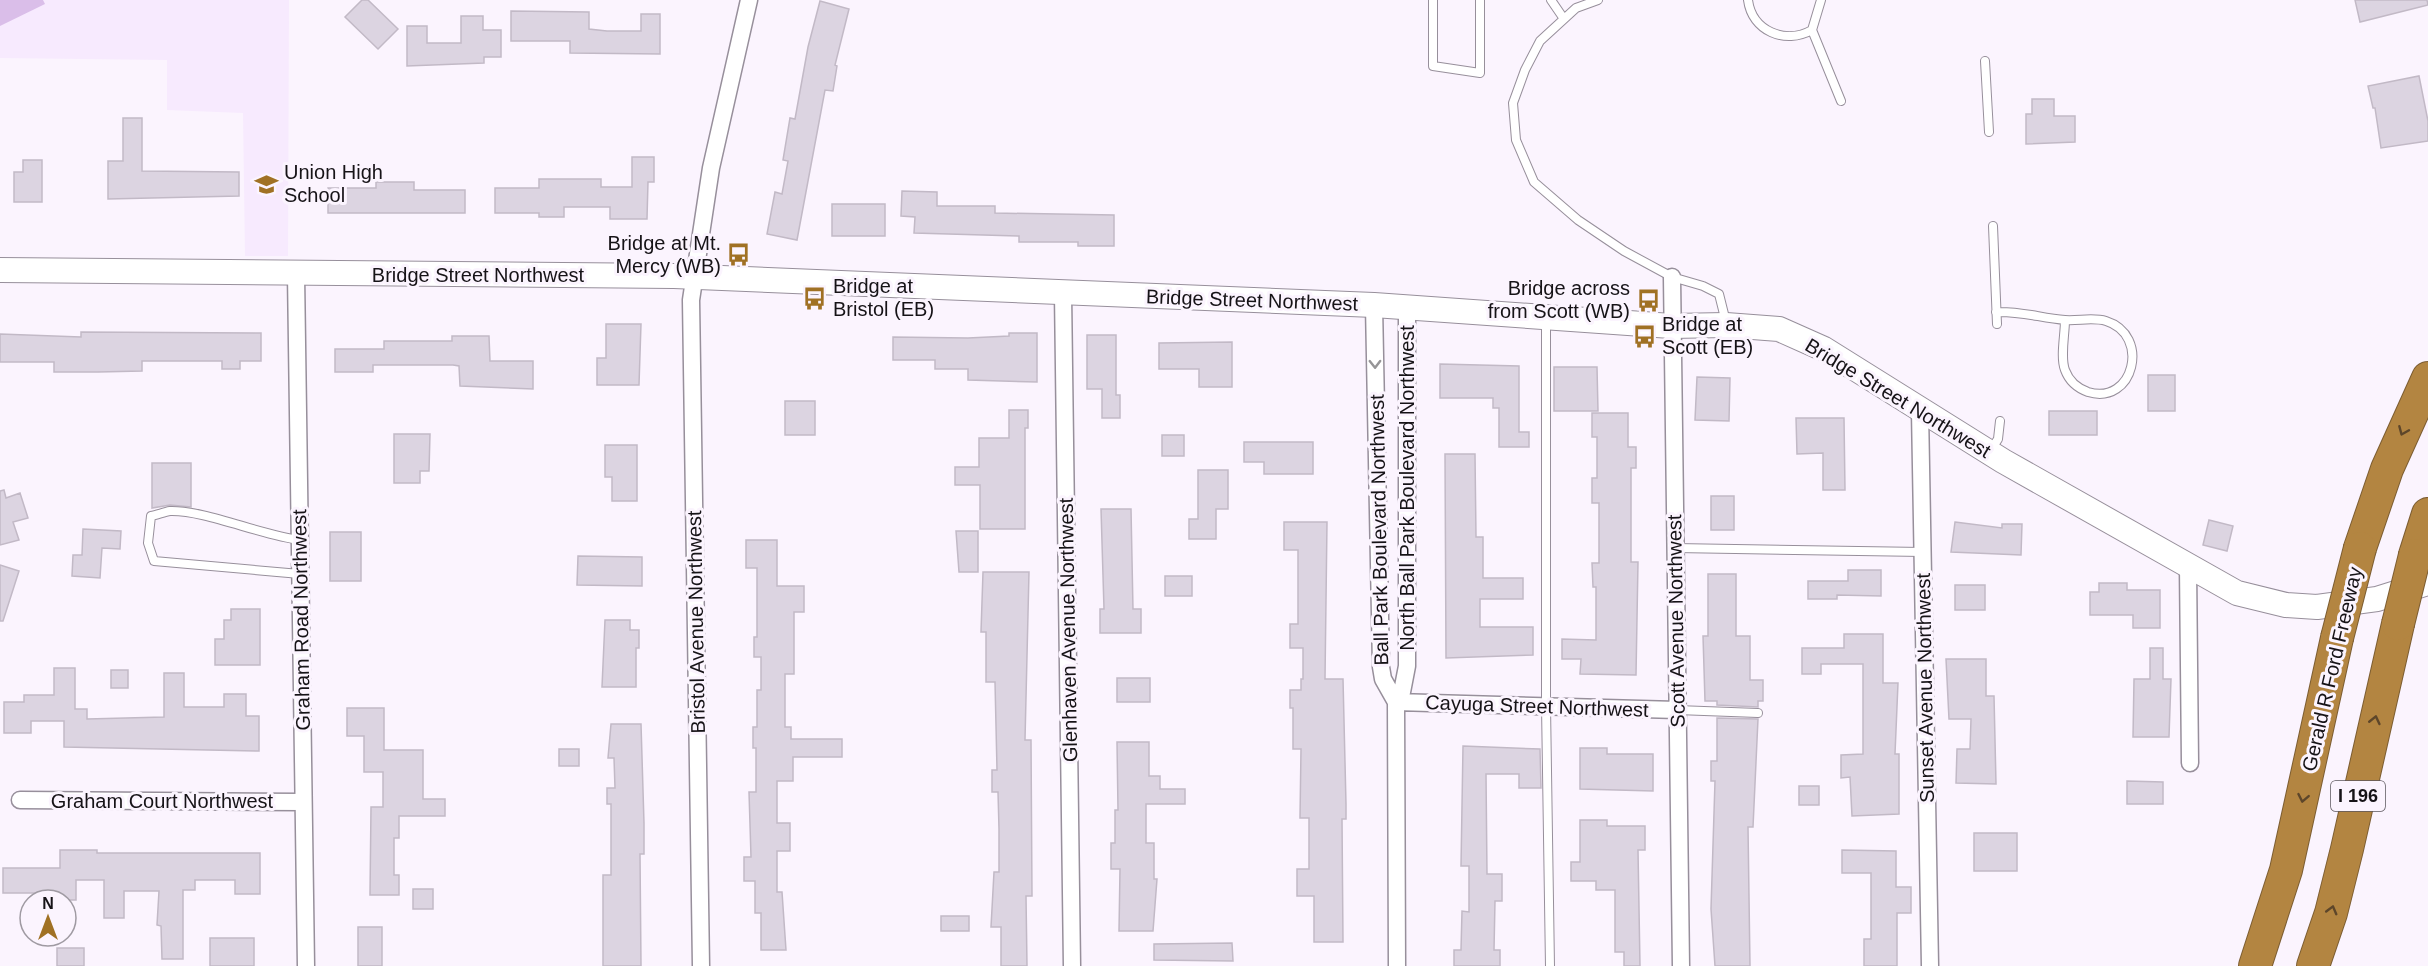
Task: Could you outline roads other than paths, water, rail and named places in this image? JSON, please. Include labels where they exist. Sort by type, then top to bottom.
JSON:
[{"type":"highway","name":"Gerald R Ford Freeway","points":[[2255,966],[2286,870],[2337,638],[2360,548],[2387,469],[2428,378]]},
{"type":"highway","name":"I 196","points":[[2313,966],[2331,913],[2398,624],[2428,514]]},
{"type":"main road","name":"Bridge Street Northwest","points":[[0,270],[694,278],[1374,305],[1671,326],[1726,325],[1779,330],[1824,349],[1989,453],[2237,593],[2286,605],[2317,607],[2377,599],[2428,583]]},
{"type":"street","name":"Bristol Avenue Northwest","points":[[701,966],[691,300],[711,168],[749,0]]},
{"type":"street","name":"Graham Road Northwest","points":[[296,274],[306,966]]},
{"type":"street","name":"Scott Avenue Northwest","points":[[1671,277],[1681,966]]},
{"type":"street","name":"Glenhaven Avenue Northwest","points":[[1063,293],[1072,966]]},
{"type":"street","name":"Ball Park Boulevard Northwest","points":[[1374,305],[1381,667],[1385,685],[1396,702],[1397,966]]},
{"type":"street","name":"North Ball Park Boulevard Northwest","points":[[1396,702],[1402,692],[1407,666],[1407,308]]},
{"type":"street","name":"Sunset Avenue Northwest","points":[[1920,411],[1930,966]]},
{"type":"street","points":[[2188,567],[2190,763]]},
{"type":"street","name":"Cayuga Street Northwest","points":[[1396,702],[1677,710]]},
{"type":"street","name":"Graham Court Northwest","points":[[20,800],[303,801]]},
{"type":"lane","points":[[1433,0],[1433,66],[1480,73],[1480,0]]},
{"type":"lane","points":[[1551,0],[1564,19]]},
{"type":"lane","points":[[1598,0],[1576,8],[1540,41],[1525,70],[1513,104],[1516,140],[1534,182],[1578,220],[1624,251],[1671,277],[1703,286],[1719,294],[1726,325]]},
{"type":"lane","points":[[1748,0],[1756,22],[1772,33],[1792,38],[1812,30]]},
{"type":"lane","points":[[1821,0],[1812,30],[1841,101]]},
{"type":"lane","points":[[1985,61],[1989,132]]},
{"type":"lane","points":[[1993,226],[1997,324]]},
{"type":"lane","points":[[1996,312],[2019,311],[2065,320],[2107,322],[2121,329],[2128,338],[2133,359],[2132,372],[2124,383],[2113,391],[2091,393],[2078,388],[2069,379],[2064,368],[2065,320]]},
{"type":"lane","points":[[1546,317],[1546,706],[1550,966]]},
{"type":"lane","points":[[1989,453],[1998,439],[2000,421]]},
{"type":"lane","points":[[300,540],[273,537],[204,517],[169,512],[151,516],[148,543],[154,561],[300,574]]},
{"type":"lane","points":[[1674,549],[1923,552]]},
{"type":"lane","points":[[1677,710],[1758,713]]},
{"type":"place","name":"Union High School","points":[[266,184]]},
{"type":"place","name":"Bridge at Mt. Mercy (WB)","points":[[739,254]]},
{"type":"place","name":"Bridge at Bristol (EB)","points":[[815,298]]},
{"type":"place","name":"Bridge across from Scott (WB)","points":[[1648,300]]},
{"type":"place","name":"Bridge at Scott (EB)","points":[[1644,336]]}]
